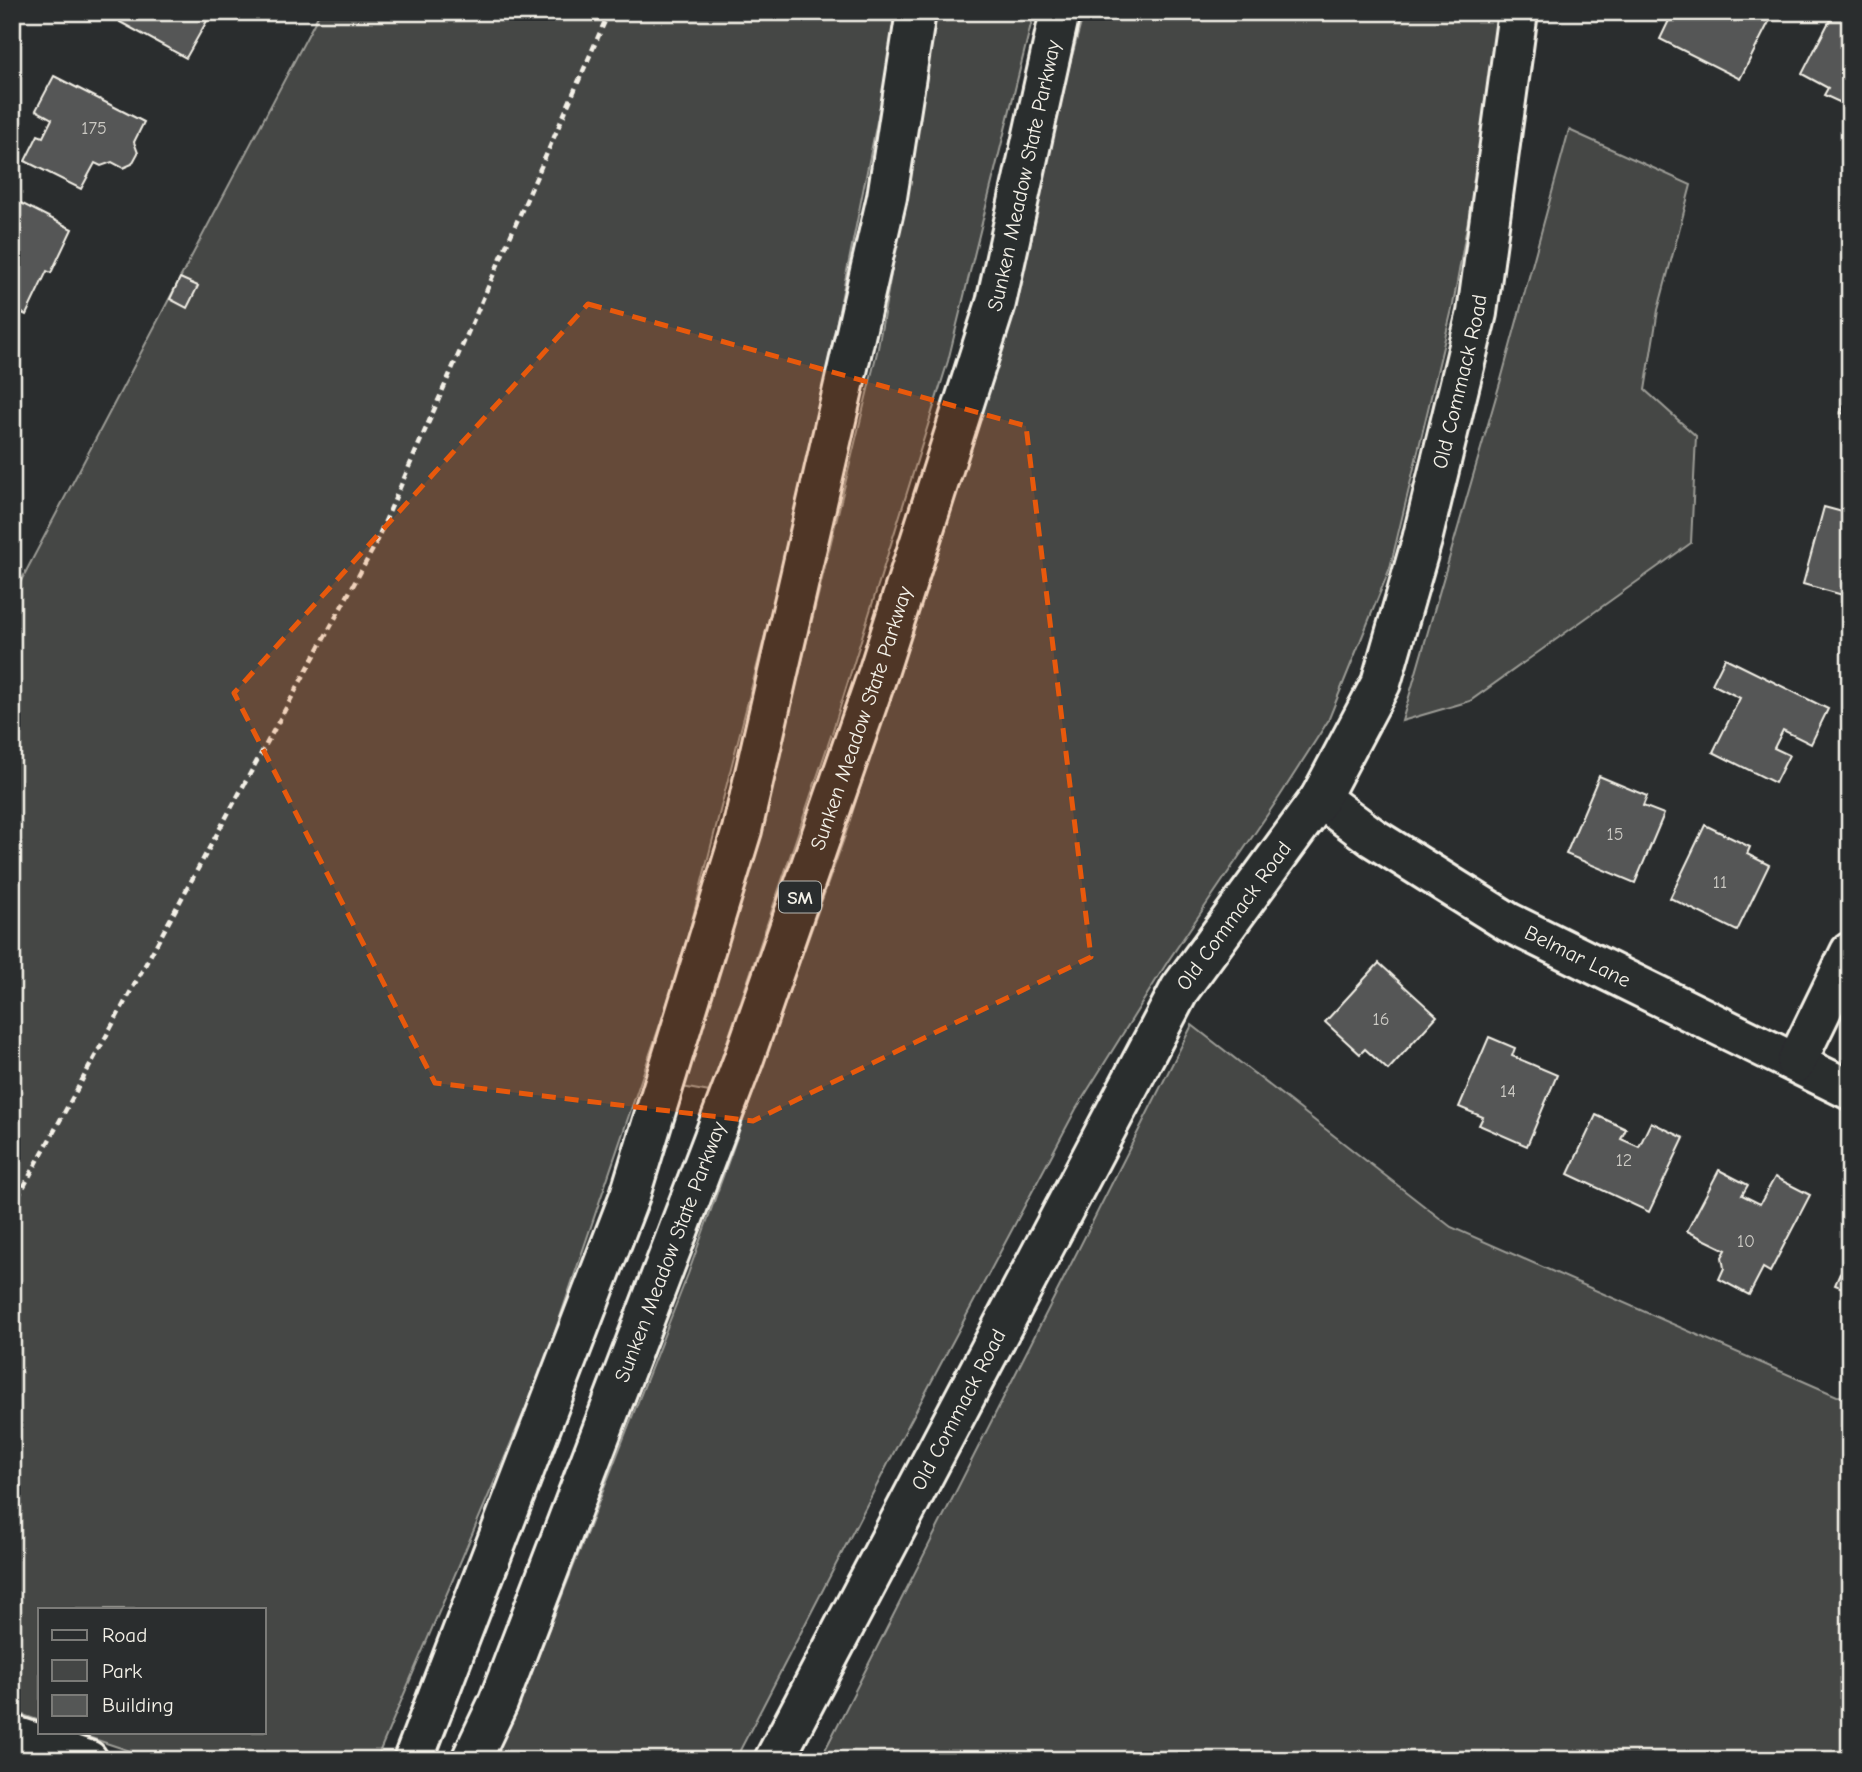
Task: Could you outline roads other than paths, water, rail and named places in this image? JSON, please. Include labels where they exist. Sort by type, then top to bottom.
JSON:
[{"type":"main road","points":[[413,1760],[630,1195],[742,830],[887,197],[916,12]]},
{"type":"main road","name":"Sunken Meadow State Parkway","points":[[471,1760],[498,1703],[739,1073],[879,670],[996,303],[1060,12]]},
{"type":"main road","name":"Old Commack Road","points":[[774,1760],[1180,989],[1320,798],[1381,683],[1422,540],[1477,313],[1518,12]]},
{"type":"main road","name":"Belmar Lane","points":[[1320,798],[1372,837],[1508,922],[1850,1090]]},
{"type":"main road","points":[[1796,1063],[1850,952]]},
{"type":"main road","points":[[12,1735],[88,1760]]}]
